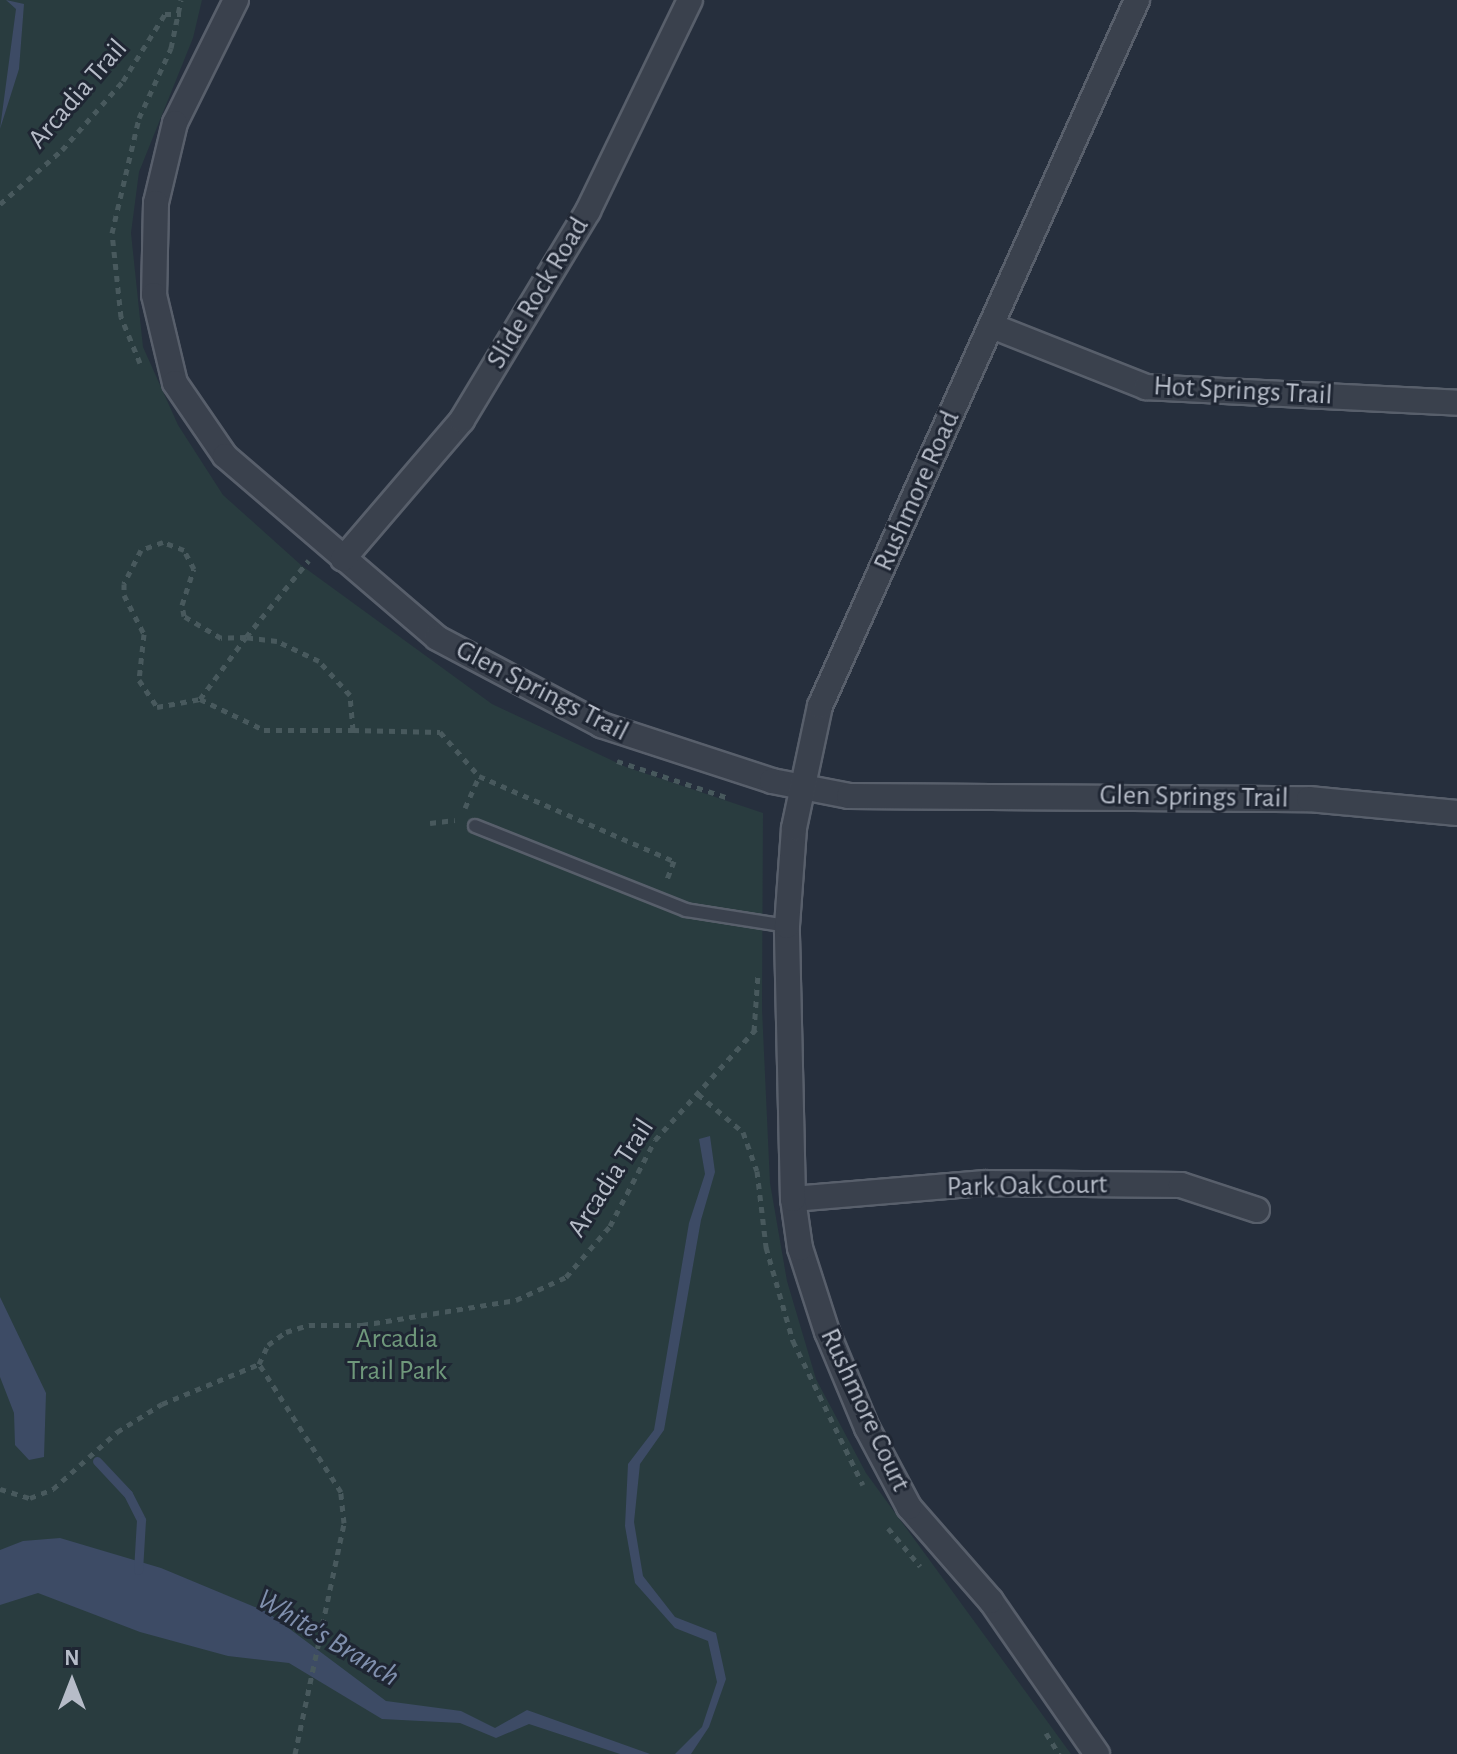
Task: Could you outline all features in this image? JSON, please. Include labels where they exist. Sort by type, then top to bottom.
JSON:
[{"type":"street","name":"Glen Springs Trail","points":[[236,0],[175,123],[156,203],[154,295],[160,331],[175,383],[225,456],[437,638],[587,719],[645,742],[803,787],[909,800],[1309,799],[1457,813]]},
{"type":"street","name":"Slide Rock Road","points":[[343,559],[462,420],[588,211],[690,0]]},
{"type":"street","name":"Rushmore Road","points":[[788,1006],[787,926],[803,787],[820,706],[1137,0]]},
{"type":"street","name":"Hot Springs Trail","points":[[992,326],[1146,387],[1457,403]]},
{"type":"street","name":"Rushmore Court","points":[[788,1006],[793,1199],[800,1248],[827,1332],[867,1428],[909,1507],[991,1601],[1097,1754]]},
{"type":"street","name":"Park Oak Court","points":[[793,1199],[985,1183],[1181,1185],[1257,1210]]},
{"type":"lane","points":[[475,826],[686,910],[787,926]]},
{"type":"path","name":"Arcadia Trail","points":[[0,204],[62,150],[123,81],[165,14],[181,14]]},
{"type":"path","points":[[353,730],[350,695],[319,661],[277,641],[221,638],[184,616],[182,605],[194,569],[184,550],[163,542],[141,550],[127,571],[124,595],[144,634],[138,671],[142,690],[157,707],[200,699],[264,730],[440,732],[479,776],[674,861],[663,889],[673,892]]},
{"type":"path","points":[[200,699],[309,560]]},
{"type":"path","points":[[430,823],[460,819]]},
{"type":"path","name":"Arcadia Trail","points":[[259,1364],[268,1345],[297,1328],[362,1325],[516,1300],[566,1277],[610,1226],[655,1140],[754,1031],[781,1004],[788,1006]]},
{"type":"path","points":[[0,1489],[30,1498],[53,1489],[117,1432],[162,1404],[216,1378],[259,1364],[341,1492],[344,1523],[295,1754]]},
{"type":"green space","name":"Arcadia Trail Park","points":[[0,0],[202,0],[193,38],[139,172],[131,233],[143,347],[178,425],[223,495],[301,565],[492,704],[626,767],[763,813],[762,1009],[770,1183],[787,1281],[816,1379],[866,1473],[1071,1754],[0,1754]]},
{"type":"water","points":[[6,0],[24,4],[19,69],[0,129],[16,9]]},
{"type":"water","points":[[710,1136],[715,1172],[701,1220],[664,1430],[640,1464],[634,1522],[643,1576],[675,1617],[716,1633],[726,1679],[709,1727],[691,1754],[675,1754],[702,1727],[717,1682],[708,1641],[675,1628],[635,1583],[625,1526],[628,1464],[654,1430],[689,1223],[705,1174],[699,1139]]},
{"type":"water","points":[[0,1297],[46,1393],[44,1457],[29,1460],[15,1445],[14,1413],[0,1377]]},
{"type":"water","points":[[60,1538],[161,1568],[267,1612],[386,1701],[461,1711],[495,1728],[527,1710],[650,1754],[620,1754],[529,1724],[496,1738],[460,1723],[382,1719],[289,1663],[228,1656],[140,1632],[38,1593],[0,1605],[0,1550],[23,1541]]},
{"type":"waterway","points":[[97,1461],[128,1494],[141,1520],[138,1570]]},
{"type":"water label","name":"White's Branch","points":[[328,1638]]}]
